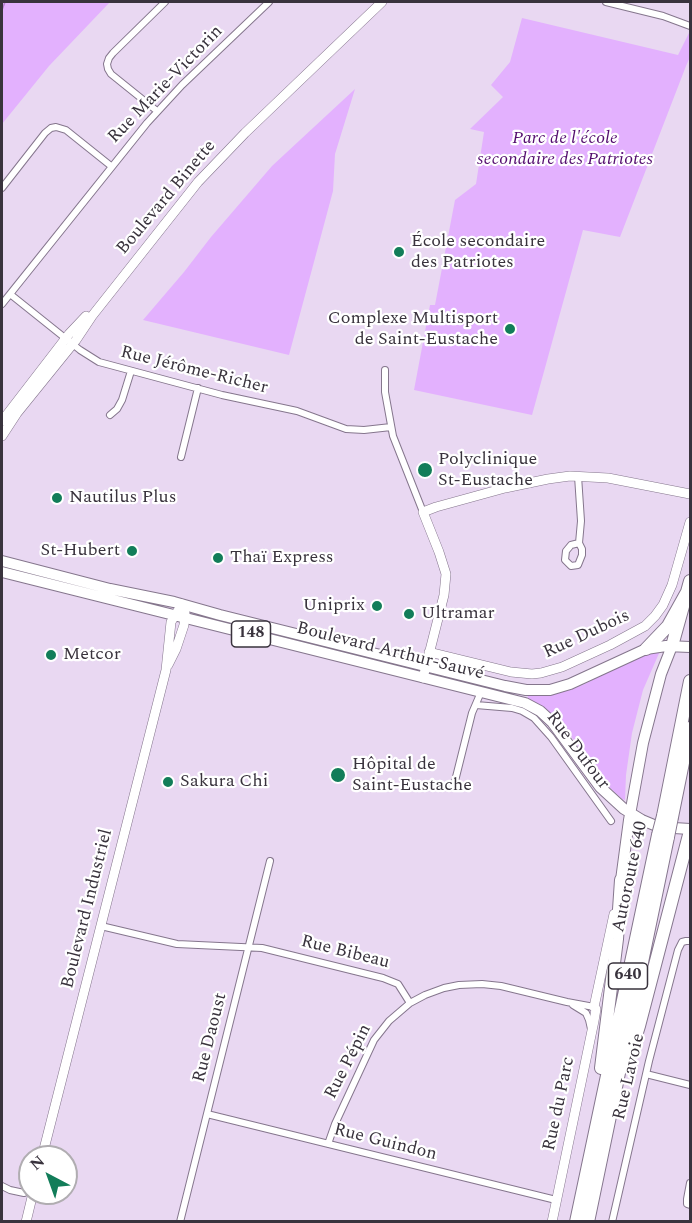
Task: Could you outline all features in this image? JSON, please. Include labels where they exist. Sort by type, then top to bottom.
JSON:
[{"type":"highway","points":[[672,646],[689,587]]},
{"type":"highway","points":[[646,649],[668,626],[689,587]]},
{"type":"highway","name":"Autoroute 640","points":[[576,1221],[603,1118],[663,836],[690,681]]},
{"type":"highway","name":"Autoroute 640","points":[[667,816],[690,728]]},
{"type":"highway","points":[[603,1118],[639,1026],[690,830]]},
{"type":"highway","points":[[603,1118],[603,1048],[617,939],[621,880]]},
{"type":"highway","name":"Autoroute 640","points":[[588,1221],[603,1118]]},
{"type":"main road","name":"Boulevard Arthur-Sauvé","points":[[2,561],[77,581],[184,604],[510,688],[538,691],[560,687],[646,649],[690,646]]},
{"type":"main road","name":"Boulevard Arthur-Sauvé","points":[[2,572],[525,704],[544,714],[600,787],[614,801],[630,813],[654,825],[690,830]]},
{"type":"main road","points":[[621,880],[638,764],[647,725],[672,646]]},
{"type":"street","points":[[157,111],[111,74],[107,62],[116,50],[165,2]]},
{"type":"street","name":"Rue Marie-Victorin","points":[[2,304],[157,111],[269,2]]},
{"type":"street","name":"Boulevard Binette","points":[[2,436],[91,311],[213,159],[376,2]]},
{"type":"street","name":"Boulevard Binette","points":[[2,422],[209,170],[382,2]]},
{"type":"street","points":[[606,2],[663,16],[690,26]]},
{"type":"street","points":[[2,188],[51,128],[66,130],[111,166]]},
{"type":"street","name":"Rue Jérôme-Richer","points":[[10,294],[69,342],[99,362],[297,411],[346,429],[391,427]]},
{"type":"street","points":[[385,370],[391,427],[399,453],[440,552],[446,574],[444,595],[423,678]]},
{"type":"street","points":[[110,415],[122,400],[131,371]]},
{"type":"street","points":[[181,457],[198,388]]},
{"type":"street","points":[[423,512],[512,486],[578,476],[626,480],[690,494]]},
{"type":"street","points":[[578,476],[581,521],[579,543]]},
{"type":"street","name":"Rue Dubois","points":[[429,652],[512,672],[541,674],[603,648],[642,628],[663,605],[672,585],[690,522]]},
{"type":"street","name":"Boulevard Industriel","points":[[45,1145],[166,670],[183,627],[179,617],[184,604]]},
{"type":"street","points":[[455,782],[472,713],[481,692]]},
{"type":"street","name":"Rue Dufour","points":[[476,705],[512,708],[534,718],[551,737],[611,821]]},
{"type":"street","name":"Rue Daoust","points":[[180,1221],[270,861]]},
{"type":"street","name":"Rue du Parc","points":[[552,1221],[621,880]]},
{"type":"street","name":"Rue Bibeau","points":[[101,926],[173,943],[262,948],[389,979],[399,986],[410,1003]]},
{"type":"street","name":"Rue Lavoie","points":[[612,1221],[678,950],[682,942],[690,941]]},
{"type":"street","points":[[410,1003],[444,988],[477,984],[501,986],[594,1007]]},
{"type":"street","points":[[567,1002],[586,1013],[592,1032]]},
{"type":"street","name":"Rue Pépin","points":[[328,1144],[335,1124],[375,1040],[389,1021],[410,1003]]},
{"type":"street","points":[[646,1074],[690,1085]]},
{"type":"street","name":"Rue Guindon","points":[[207,1114],[556,1200]]},
{"type":"street","points":[[690,1183],[687,1204],[690,1205]]},
{"type":"street","points":[[2,1186],[10,1191],[18,1192]]},
{"type":"street","points":[[26,1221],[28,1205]]},
{"type":"green space","points":[[2,2],[110,2],[49,66],[2,124]]},
{"type":"green space","name":"Parc de l'école secondaire des Patriotes","points":[[522,18],[678,55],[690,34],[690,57],[620,237],[583,230],[532,415],[414,390],[430,305],[435,305],[455,200],[476,184],[484,132],[470,129],[503,97],[491,85],[510,62]]},
{"type":"green space","points":[[355,89],[335,154],[333,191],[289,355],[143,320],[272,166]]},
{"type":"green space","points":[[660,651],[643,690],[632,733],[625,800],[603,781],[563,725],[541,706],[527,700],[528,696],[551,695],[570,690],[639,655]]},
{"type":"waterway","points":[[2,10],[5,2]]},
{"type":"place","name":"École secondaire des Patriotes","points":[[399,252]]},
{"type":"place","name":"Complexe Multisport de Saint-Eustache","points":[[510,329]]},
{"type":"place","name":"Polyclinique St-Eustache","points":[[425,470]]},
{"type":"place","name":"Nautilus Plus","points":[[57,498]]},
{"type":"place","name":"St-Hubert","points":[[132,551]]},
{"type":"place","name":"Thaï Express","points":[[218,558]]},
{"type":"place","name":"Uniprix","points":[[377,606]]},
{"type":"place","name":"Ultramar","points":[[409,614]]},
{"type":"place","name":"Metcor","points":[[51,655]]},
{"type":"place","name":"Hôpital de Saint-Eustache","points":[[338,775]]},
{"type":"place","name":"Sakura Chi","points":[[168,782]]}]
